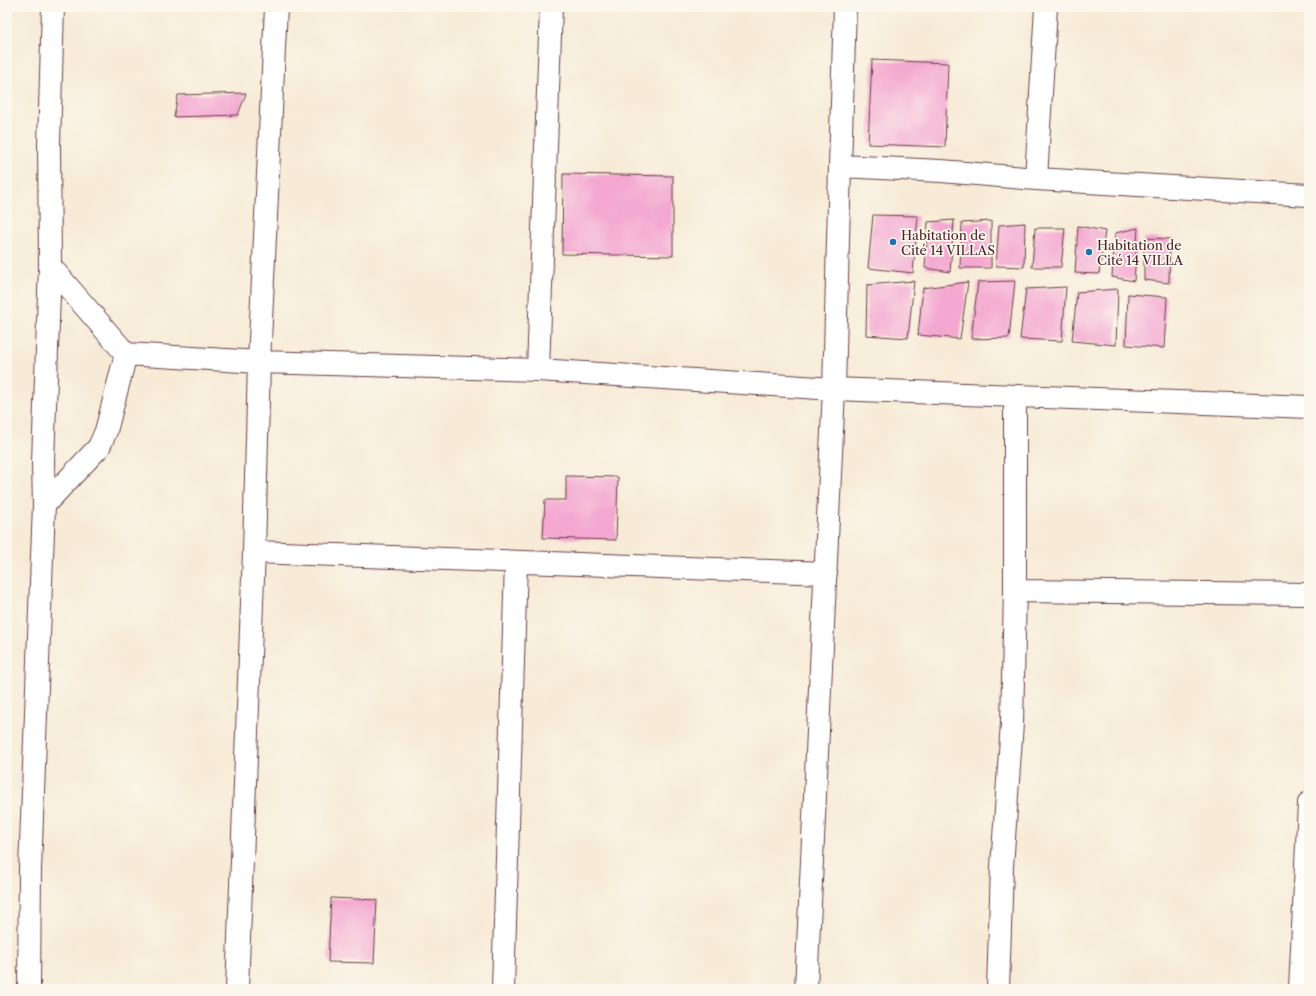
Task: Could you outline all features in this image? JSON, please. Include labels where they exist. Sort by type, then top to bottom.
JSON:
[{"type":"street","points":[[28,989],[44,505],[43,462],[50,266],[49,142],[53,7]]},
{"type":"street","points":[[237,989],[254,552],[259,362],[276,7]]},
{"type":"street","points":[[538,370],[551,7]]},
{"type":"street","points":[[806,989],[834,389],[845,7]]},
{"type":"street","points":[[1036,179],[1046,7]]},
{"type":"street","points":[[840,166],[941,171],[1036,179],[1309,194]]},
{"type":"street","points":[[50,266],[126,354],[259,362],[538,370],[834,389],[1309,407]]},
{"type":"street","points":[[44,505],[99,447],[106,431],[126,354]]},
{"type":"street","points":[[998,989],[1002,867],[1012,723],[1015,591],[1015,396]]},
{"type":"street","points":[[254,552],[826,573]]},
{"type":"street","points":[[503,989],[516,562]]},
{"type":"street","points":[[1015,591],[1309,594]]},
{"type":"street","points":[[1300,989],[1309,803]]},
{"type":"building","points":[[872,60],[948,63],[945,147],[868,144]]},
{"type":"building","points":[[246,93],[238,115],[174,117],[178,95]]},
{"type":"building","points":[[563,174],[673,176],[673,256],[562,254]]},
{"type":"building","name":"Habitation de Cité 14 VILLAS","points":[[873,215],[918,216],[913,273],[868,268]]},
{"type":"building","name":"Habitation de Cité 14 VILLAS","points":[[954,220],[950,272],[925,268],[928,222]]},
{"type":"building","name":"Habitation de Cité 14 VILLAS","points":[[991,221],[991,268],[960,268],[962,223]]},
{"type":"building","name":"Habitation de Cité 14 VILLAS","points":[[1025,223],[1024,267],[996,266],[999,225]]},
{"type":"building","name":"Habitation de Cité 14 VILLA","points":[[1078,226],[1105,231],[1099,274],[1075,273]]},
{"type":"building","name":"Habitation de Cité 14 VILLAS","points":[[1035,228],[1065,228],[1061,267],[1032,267]]},
{"type":"building","points":[[1138,228],[1134,281],[1112,277],[1115,233]]},
{"type":"building","points":[[1144,238],[1170,239],[1169,283],[1144,280]]},
{"type":"building","name":"Habitation de Cité 14 VILLAS","points":[[914,281],[908,338],[866,335],[867,285]]},
{"type":"building","name":"Habitation de Cité 14 VILLAS","points":[[1015,281],[1009,338],[971,339],[978,282]]},
{"type":"building","name":"Habitation de Cité 14 VILLAS","points":[[968,282],[960,339],[918,335],[923,288]]},
{"type":"building","points":[[1066,287],[1062,341],[1020,339],[1026,289]]},
{"type":"building","points":[[1118,289],[1116,345],[1072,341],[1077,292]]},
{"type":"building","points":[[1128,294],[1167,297],[1164,348],[1126,345]]},
{"type":"building","points":[[566,476],[618,477],[616,540],[543,538],[545,500],[566,500]]},
{"type":"building","points":[[331,898],[377,900],[374,963],[328,962]]},
{"type":"place","name":"Habitation de Cité 14 VILLAS","points":[[893,242]]},
{"type":"place","name":"Habitation de Cité 14 VILLA","points":[[1089,252]]}]
